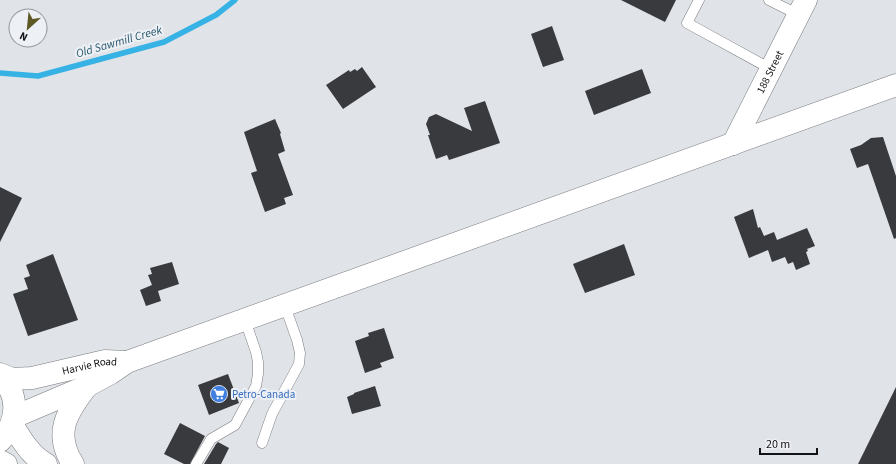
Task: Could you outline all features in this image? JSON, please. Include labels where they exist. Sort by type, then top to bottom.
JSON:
[{"type":"main road","name":"188 Street","points":[[733,144],[802,8]]},
{"type":"main road","points":[[127,362],[896,84]]},
{"type":"main road","name":"Harvie Road","points":[[0,376],[12,379],[32,378],[105,361],[127,362]]},
{"type":"main road","name":"Harvie Road","points":[[9,428],[111,373],[127,362]]},
{"type":"main road","points":[[0,376],[11,391],[14,404],[9,428],[39,460],[46,464]]},
{"type":"main road","points":[[73,464],[68,457],[63,427],[70,408],[87,386]]},
{"type":"main road","points":[[0,461],[6,464]]},
{"type":"lane","points":[[699,0],[687,24],[771,69]]},
{"type":"lane","points":[[769,0],[802,8]]},
{"type":"lane","points":[[262,443],[272,414],[299,364],[300,353],[297,340],[285,306]]},
{"type":"lane","points":[[196,464],[211,438],[235,425],[256,386],[258,362],[256,352],[244,320]]},
{"type":"building","points":[[621,0],[676,0],[665,22]]},
{"type":"building","points":[[552,26],[564,60],[543,67],[531,34]]},
{"type":"building","points":[[362,67],[376,87],[343,109],[326,85],[349,70],[350,72],[355,69],[357,71]]},
{"type":"building","points":[[642,69],[651,93],[594,115],[585,91]]},
{"type":"building","points":[[485,101],[500,143],[449,160],[447,155],[436,159],[426,124],[429,117],[436,114],[472,131],[464,108]]},
{"type":"building","points":[[275,119],[281,133],[285,151],[278,154],[293,195],[284,198],[286,204],[265,212],[251,173],[257,171],[244,132]]},
{"type":"building","points":[[883,137],[896,176],[896,238],[894,239],[868,164],[857,168],[850,149],[861,145],[871,138]]},
{"type":"building","points":[[0,187],[22,198],[0,242]]},
{"type":"building","points":[[753,209],[758,228],[760,227],[764,236],[774,232],[777,240],[807,228],[815,246],[807,249],[808,251],[806,252],[810,264],[796,270],[793,262],[788,264],[785,257],[772,262],[768,250],[749,258],[734,217]]},
{"type":"building","points":[[624,244],[635,275],[585,293],[573,264]]},
{"type":"building","points":[[53,254],[78,320],[28,336],[13,294],[28,289],[24,278],[30,276],[26,265]]},
{"type":"building","points":[[172,262],[179,284],[158,291],[161,301],[146,306],[140,290],[152,285],[148,275],[152,274],[150,268]]},
{"type":"building","points":[[384,328],[394,358],[380,363],[382,367],[365,373],[355,341],[369,336],[368,333]]},
{"type":"building","name":"Petro-Canada","points":[[228,374],[239,403],[209,415],[198,385]]},
{"type":"building","points":[[375,386],[381,406],[352,414],[347,397]]},
{"type":"building","points":[[896,387],[896,464],[858,464]]},
{"type":"building","points":[[180,423],[205,436],[190,464],[184,464],[164,454]]},
{"type":"building","points":[[218,442],[229,448],[221,464],[204,464],[216,444]]},
{"type":"waterway","name":"Old Sawmill Creek","points":[[0,73],[38,76],[164,42],[216,15],[235,0]]},
{"type":"place","name":"Petro-Canada","points":[[219,394]]}]
